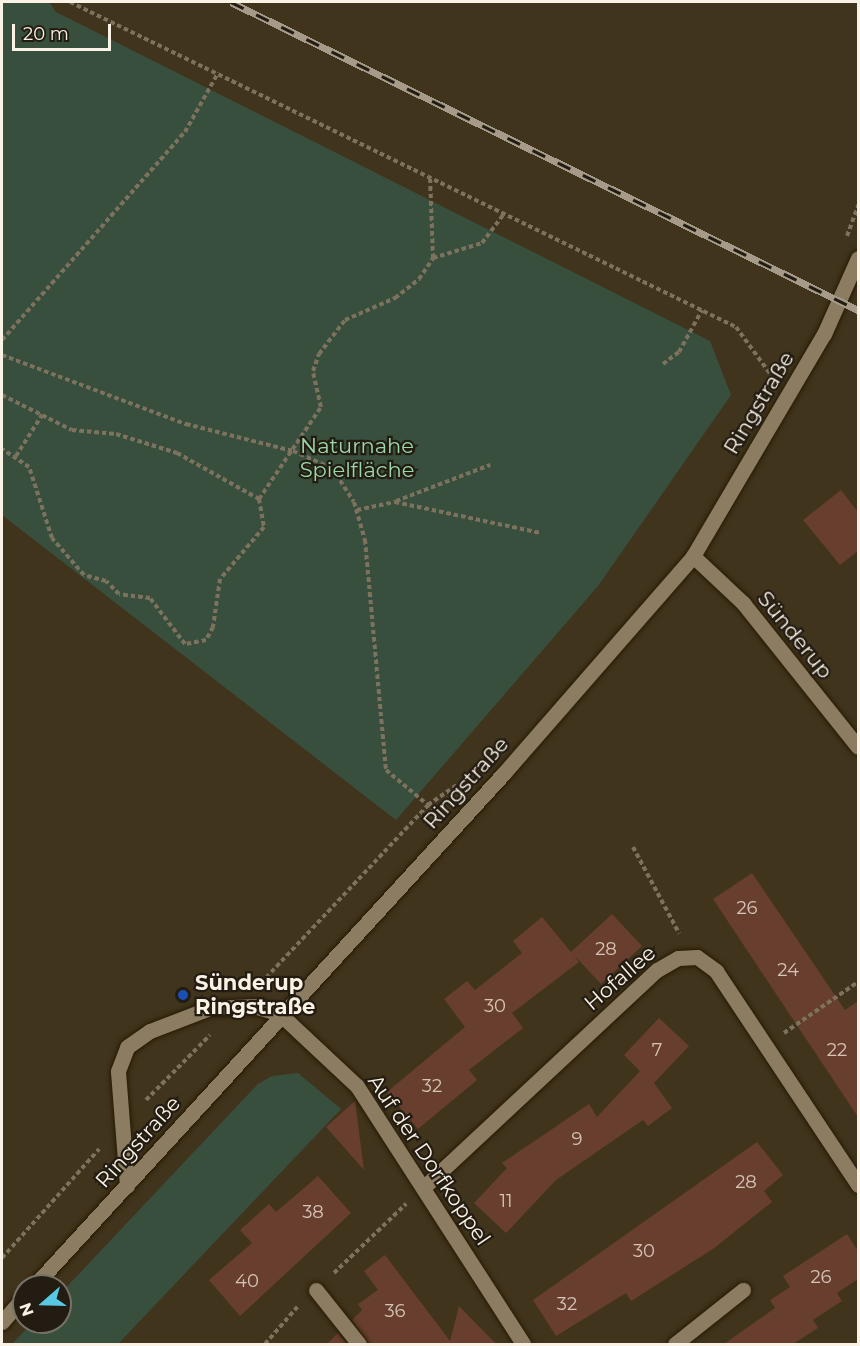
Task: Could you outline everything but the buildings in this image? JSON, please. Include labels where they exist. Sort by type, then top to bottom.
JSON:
[{"type":"street","name":"Ringstraße","points":[[45,1274],[280,1014],[504,773],[693,556],[824,334],[858,258]]},
{"type":"street","name":"Sünderup","points":[[693,556],[743,603],[858,747]]},
{"type":"street","name":"Hofallee","points":[[424,1187],[657,970],[684,957],[697,957],[716,971],[858,1185]]},
{"type":"street","points":[[126,1186],[124,1122],[118,1071],[127,1047],[150,1031],[210,1008],[240,1005],[280,1014]]},
{"type":"street","name":"Auf der Dorfkoppel","points":[[280,1014],[357,1086],[523,1344]]},
{"type":"street","points":[[316,1290],[359,1344]]},
{"type":"street","points":[[675,1344],[743,1290]]},
{"type":"street","points":[[2,1322],[12,1311]]},
{"type":"path","points":[[70,2],[736,327],[777,383]]},
{"type":"path","points":[[2,340],[185,132],[218,73]]},
{"type":"path","points":[[2,449],[16,456],[29,467],[63,554],[84,575],[106,581],[119,594],[150,598],[175,636],[195,646],[213,627],[220,579],[264,527],[259,499],[321,407],[313,371],[319,354],[345,321],[395,298],[419,279],[433,258],[429,177]]},
{"type":"path","points":[[843,247],[858,205]]},
{"type":"path","points":[[433,258],[482,243],[505,213]]},
{"type":"path","points":[[663,364],[679,352],[703,310]]},
{"type":"path","points":[[2,355],[186,424],[293,451],[332,468],[357,510],[365,540],[386,770],[428,806]]},
{"type":"path","points":[[2,394],[72,430],[116,434],[177,453],[259,499]]},
{"type":"path","points":[[16,456],[42,415]]},
{"type":"path","points":[[357,510],[395,502],[490,465]]},
{"type":"path","points":[[395,502],[541,533]]},
{"type":"path","points":[[2,1258],[124,1122],[240,1005],[428,806],[464,780]]},
{"type":"path","points":[[633,847],[674,917],[684,957]]},
{"type":"path","points":[[766,1046],[858,982]]},
{"type":"path","points":[[265,1344],[316,1290],[424,1187]]},
{"type":"green space","name":"Naturnahe Spielfläche","points":[[2,2],[49,2],[56,12],[710,341],[731,395],[598,586],[396,820],[2,515]]},
{"type":"green space","points":[[298,1073],[341,1109],[118,1344],[12,1344],[22,1334],[72,1334],[72,1281],[258,1084],[272,1076]]},
{"type":"railway","points":[[231,2],[858,310]]},
{"type":"place","name":"Sünderup Ringstraße","points":[[183,995]]}]
